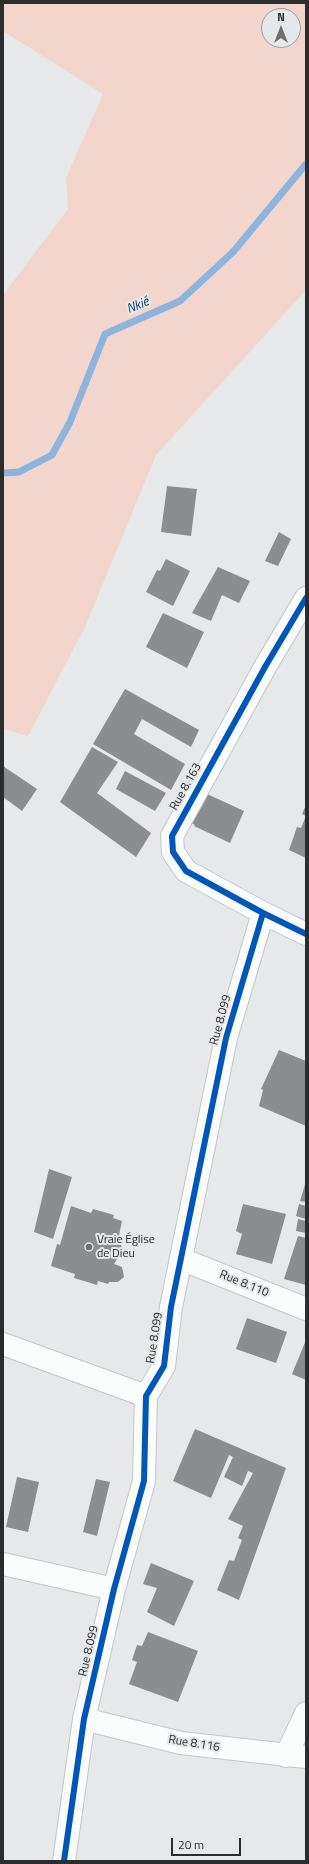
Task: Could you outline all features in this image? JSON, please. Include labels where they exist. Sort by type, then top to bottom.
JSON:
[{"type":"street","name":"Rue 8.163","points":[[306,598],[265,667],[172,836],[173,852],[186,871],[263,913],[306,934]]},
{"type":"street","name":"Rue 8.099","points":[[64,1861],[84,1720],[114,1590],[144,1481],[146,1396],[164,1366],[171,1307],[226,1038],[263,913]]},
{"type":"street","name":"Rue 8.110","points":[[182,1259],[306,1309]]},
{"type":"street","points":[[3,1344],[146,1396]]},
{"type":"street","points":[[3,1564],[114,1590]]},
{"type":"street","points":[[296,1756],[306,1713]]},
{"type":"street","name":"Rue 8.116","points":[[84,1720],[181,1743],[296,1756]]},
{"type":"shaded area","points":[[3,3],[306,3],[306,290],[156,455],[85,627],[28,736],[3,729],[3,295],[68,209],[66,178],[103,94],[3,31]]},
{"type":"building","points":[[167,486],[197,489],[191,536],[161,532]]},
{"type":"building","points":[[279,532],[291,539],[278,566],[265,561]]},
{"type":"building","points":[[166,559],[190,571],[173,606],[146,592],[157,570],[160,571]]},
{"type":"building","points":[[218,567],[250,581],[239,603],[222,595],[211,621],[192,613]]},
{"type":"building","points":[[163,613],[204,632],[187,668],[146,647]]},
{"type":"building","points":[[125,689],[199,730],[191,747],[142,719],[134,734],[185,764],[171,790],[93,744]]},
{"type":"building","points":[[92,747],[118,762],[97,793],[151,833],[136,857],[60,802]]},
{"type":"building","points":[[3,766],[37,789],[22,811],[3,797]]},
{"type":"building","points":[[125,771],[166,793],[155,811],[116,789]]},
{"type":"building","points":[[205,793],[244,811],[230,843],[194,826],[195,825],[191,823]]},
{"type":"building","points":[[306,805],[306,816],[302,814]]},
{"type":"building","points":[[306,816],[306,858],[289,850],[297,827],[301,828]]},
{"type":"building","points":[[279,1050],[306,1061],[306,1126],[259,1106],[263,1090],[261,1089]]},
{"type":"building","points":[[49,1169],[72,1177],[53,1239],[34,1232]]},
{"type":"building","points":[[306,1181],[306,1202],[300,1201]]},
{"type":"building","points":[[243,1204],[286,1214],[272,1264],[236,1254],[242,1234],[236,1231]]},
{"type":"building","points":[[299,1204],[306,1206],[306,1219],[296,1216]]},
{"type":"building","name":"Vraie Église de Dieu","points":[[71,1206],[91,1213],[93,1209],[114,1215],[113,1218],[122,1221],[118,1240],[123,1249],[114,1264],[122,1267],[124,1277],[118,1282],[109,1282],[108,1284],[98,1281],[97,1285],[74,1278],[75,1274],[51,1266],[57,1244],[60,1245]]},
{"type":"building","points":[[298,1219],[306,1221],[306,1233],[296,1231]]},
{"type":"building","points":[[298,1236],[306,1238],[306,1285],[284,1279]]},
{"type":"building","points":[[247,1318],[287,1332],[276,1363],[236,1349]]},
{"type":"building","points":[[306,1340],[306,1380],[292,1374]]},
{"type":"building","points":[[195,1429],[286,1468],[239,1600],[217,1590],[229,1560],[234,1561],[242,1540],[238,1538],[243,1526],[228,1519],[253,1473],[248,1471],[242,1486],[224,1477],[233,1457],[229,1455],[211,1498],[173,1481]]},
{"type":"building","points":[[17,1477],[39,1482],[28,1532],[6,1527]]},
{"type":"building","points":[[96,1479],[110,1482],[97,1536],[83,1532]]},
{"type":"building","points":[[151,1563],[194,1581],[174,1626],[147,1612],[157,1588],[143,1584]]},
{"type":"building","points":[[148,1632],[198,1651],[178,1702],[129,1684],[137,1662],[132,1660],[137,1645],[142,1646]]},
{"type":"waterway","name":"Nkié","points":[[3,473],[19,472],[52,455],[70,422],[105,334],[180,301],[233,252],[306,164]]},
{"type":"cycle path","points":[[306,598],[265,667],[172,836],[173,852],[186,871],[263,913],[306,934]]},
{"type":"cycle path","points":[[64,1861],[84,1719],[114,1589],[144,1481],[146,1396],[164,1366],[171,1307],[226,1038],[263,913]]},
{"type":"place","name":"Vraie Église de Dieu","points":[[89,1247]]}]
